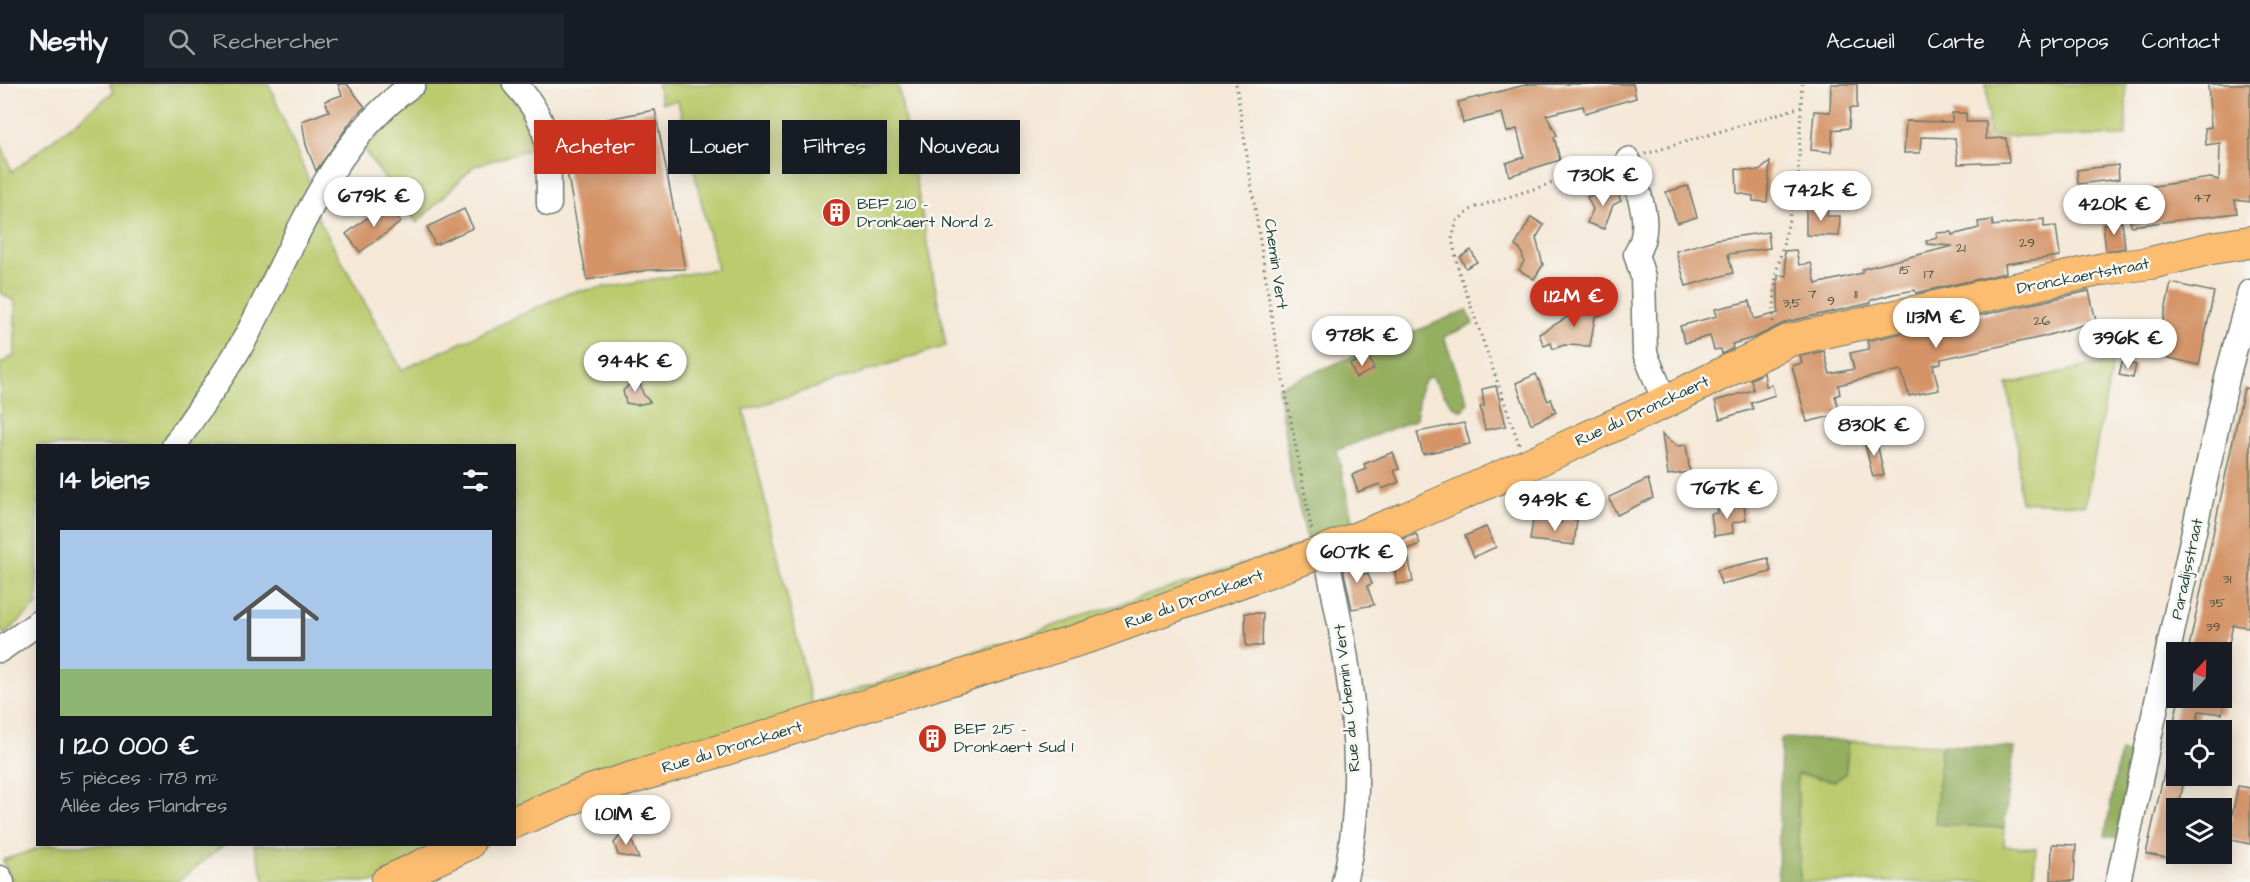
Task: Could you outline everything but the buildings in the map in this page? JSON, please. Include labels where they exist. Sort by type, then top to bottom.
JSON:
[{"type":"main road","name":"Dronckaertstraat","points":[[1776,346],[1808,334],[2103,269],[2151,263],[2211,248],[2250,242]]},
{"type":"main road","name":"Rue du Dronckaert","points":[[516,811],[590,791],[1105,632],[1322,552],[1407,518],[1527,465],[1665,402],[1776,346]]},
{"type":"main road","name":"Rue du Dronckaert","points":[[516,821],[590,791]]},
{"type":"main road","points":[[361,882],[431,846]]},
{"type":"main road","points":[[404,878],[464,846]]},
{"type":"street","points":[[175,444],[239,349],[293,237],[342,154],[375,115],[413,84]]},
{"type":"street","points":[[514,84],[538,114],[547,136],[549,204]]},
{"type":"street","points":[[1628,160],[1646,226],[1643,242],[1636,254],[1643,277],[1645,353],[1665,402]]},
{"type":"street","name":"Paradijsstraat","points":[[2118,882],[2228,374],[2250,292]]},
{"type":"street","name":"Rue du Chemin Vert","points":[[1322,552],[1346,670],[1356,750],[1356,801],[1344,882]]},
{"type":"street","points":[[0,650],[36,624]]},
{"type":"path","name":"Chemin Vert","points":[[1236,84],[1273,326],[1293,437],[1322,552]]},
{"type":"path","points":[[1776,346],[1773,323],[1776,274],[1798,183],[1802,84]]},
{"type":"path","points":[[1527,465],[1459,272],[1452,239],[1457,221],[1473,208],[1801,107]]},
{"type":"green space","points":[[110,84],[269,84],[310,184],[317,216],[402,370],[568,293],[717,269],[695,174],[770,174],[770,120],[682,120],[678,101],[662,103],[657,84],[898,84],[905,120],[899,120],[899,174],[914,174],[946,346],[744,410],[812,704],[1308,543],[516,832],[516,444],[36,444],[36,606],[4,635],[0,626],[0,364],[15,355],[15,302],[0,292],[0,141],[12,172],[113,92]]},
{"type":"green space","points":[[422,84],[501,84],[534,127],[534,146],[530,149],[474,166],[417,223],[362,147],[424,88]]},
{"type":"green space","points":[[1986,84],[2126,84],[2126,136],[1989,136]]},
{"type":"green space","points":[[1467,310],[1473,324],[1444,337],[1468,403],[1462,411],[1452,405],[1431,376],[1420,389],[1415,420],[1337,450],[1354,529],[1308,543],[1290,471],[1278,387]]},
{"type":"green space","points":[[2113,361],[2085,505],[2020,502],[2018,448],[2007,384]]},
{"type":"green space","points":[[1781,738],[1849,741],[1845,774],[1835,781],[1797,774],[1800,882],[1778,882]]},
{"type":"green space","points":[[1849,741],[1941,745],[1936,824],[2004,828],[2004,846],[2036,848],[2033,882],[1800,882],[1797,773],[1835,781],[1845,774]]},
{"type":"green space","points":[[1941,745],[2014,748],[2004,828],[1935,824]]},
{"type":"green space","points":[[2120,752],[2132,754],[2117,838],[2105,836]]},
{"type":"green space","points":[[45,846],[223,846],[177,882],[12,882],[3,860]]},
{"type":"green space","points":[[254,846],[485,846],[407,882],[265,882]]},
{"type":"place","name":"BEF 210 - Dronkaert Nord 2","points":[[836,213]]},
{"type":"place","name":"BEF 215 - Dronkaert Sud 1","points":[[933,738]]}]
